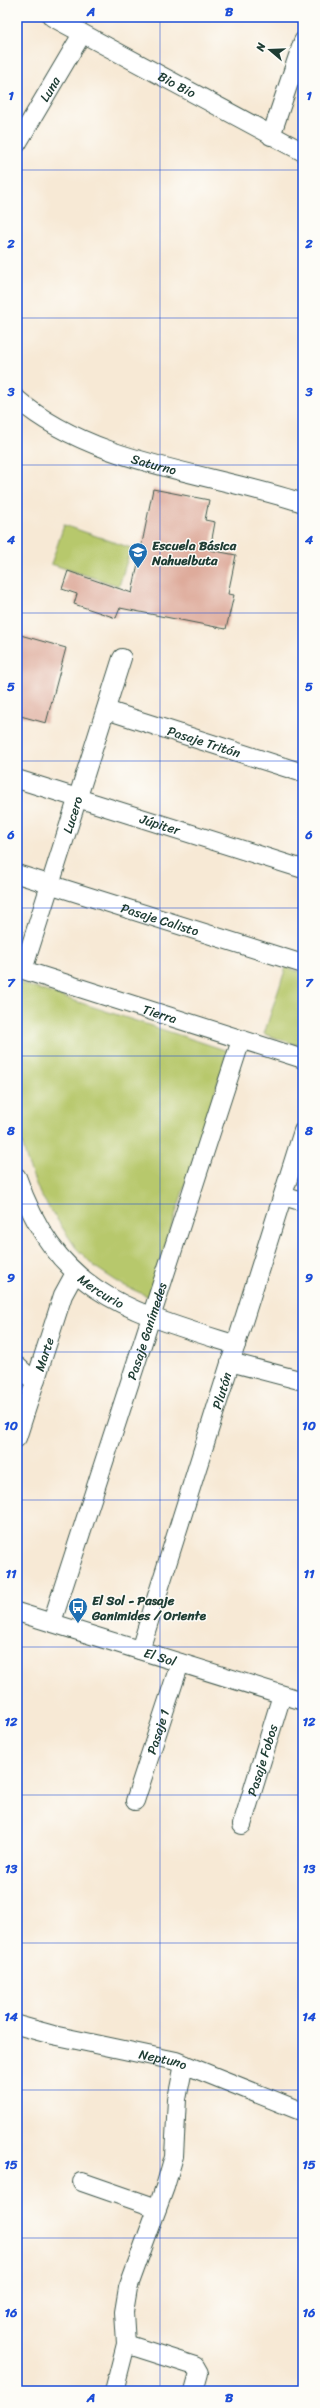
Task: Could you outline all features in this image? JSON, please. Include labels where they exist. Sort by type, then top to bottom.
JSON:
[{"type":"street","name":"Bio Bio","points":[[52,17],[303,152]]},
{"type":"street","name":"Luna","points":[[17,144],[82,34]]},
{"type":"street","points":[[272,136],[303,41]]},
{"type":"street","name":"Saturno","points":[[17,399],[62,431],[96,446],[303,503]]},
{"type":"street","name":"Lucero","points":[[20,969],[50,884],[122,658]]},
{"type":"street","name":"Pasaje Tritón","points":[[106,710],[303,773]]},
{"type":"street","name":"Júpiter","points":[[17,779],[303,869]]},
{"type":"street","name":"Pasaje Calisto","points":[[17,874],[303,964]]},
{"type":"street","name":"Tierra","points":[[20,969],[303,1059]]},
{"type":"street","name":"Pasaje Ganímedes","points":[[52,1622],[241,1040]]},
{"type":"street","name":"Plutón","points":[[140,1650],[303,1131]]},
{"type":"street","name":"Mercurio","points":[[17,1177],[33,1215],[44,1235],[75,1273],[109,1298],[233,1354],[303,1381]]},
{"type":"street","points":[[283,1196],[303,1202]]},
{"type":"street","name":"Marte","points":[[17,1438],[63,1295],[75,1273]]},
{"type":"street","points":[[17,1366],[35,1382]]},
{"type":"street","name":"El Sol","points":[[17,1612],[303,1701]]},
{"type":"street","name":"Pasaje 1","points":[[135,1801],[180,1663]]},
{"type":"street","name":"Pasaje Fobos","points":[[242,1825],[282,1695]]},
{"type":"street","name":"Neptuno","points":[[17,2025],[73,2039],[159,2056],[184,2064],[253,2094],[303,2112]]},
{"type":"street","points":[[114,2391],[126,2344],[124,2312],[128,2288],[174,2156],[177,2098],[184,2064]]},
{"type":"street","points":[[82,2182],[157,2208]]},
{"type":"street","points":[[126,2344],[195,2366],[199,2373],[194,2391]]},
{"type":"green space","points":[[64,525],[131,548],[119,586],[51,564]]},
{"type":"green space","points":[[286,967],[303,973],[303,1047],[264,1034]]},
{"type":"green space","points":[[17,982],[228,1051],[149,1297],[121,1284],[95,1267],[76,1248],[40,1194],[28,1164],[17,1125]]},
{"type":"building","points":[[153,489],[209,500],[205,520],[215,522],[210,550],[236,555],[228,594],[234,595],[226,629],[120,608],[116,618],[74,604],[77,594],[62,589],[68,571],[132,593]]},
{"type":"building","points":[[17,634],[66,648],[46,723],[17,715]]},
{"type":"place","name":"Escuela Básica Nahuelbuta","points":[[138,569]]},
{"type":"place","name":"El Sol - Pasaje Ganimides / Oriente","points":[[78,1624]]}]
